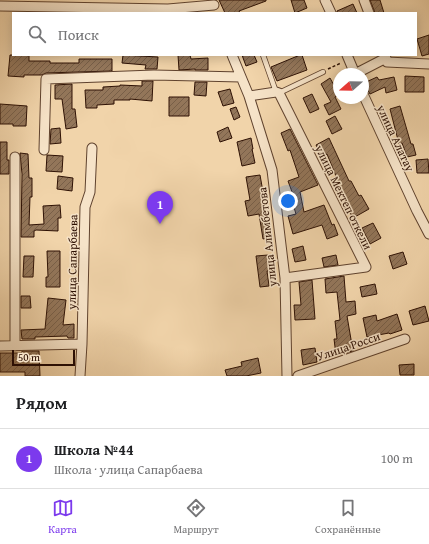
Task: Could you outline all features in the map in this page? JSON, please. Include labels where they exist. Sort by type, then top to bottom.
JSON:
[{"type":"street","points":[[325,0],[330,12]]},
{"type":"street","points":[[364,0],[369,12]]},
{"type":"street","points":[[0,6],[54,4],[168,9],[214,6]]},
{"type":"street","name":"улица Алимбетова","points":[[232,56],[249,96],[272,170],[285,278],[287,376]]},
{"type":"street","points":[[347,56],[352,68]]},
{"type":"street","points":[[367,68],[386,58],[429,64]]},
{"type":"street","points":[[44,150],[46,79],[154,75],[241,77]]},
{"type":"street","points":[[249,96],[278,92]]},
{"type":"street","name":"улица Мектеп откели","points":[[278,92],[366,267],[285,278]]},
{"type":"street","name":"улица Алатау","points":[[368,104],[429,234]]},
{"type":"street","name":"улица Сапарбаева","points":[[80,376],[85,207],[90,192],[92,148]]},
{"type":"street","points":[[15,157],[15,346]]},
{"type":"street","name":"Улица Росси","points":[[298,376],[406,339]]},
{"type":"street","points":[[0,346],[82,344]]},
{"type":"lane","points":[[262,56],[278,92],[323,72]]},
{"type":"building","points":[[219,0],[266,0],[240,12],[225,12]]},
{"type":"building","points":[[291,0],[304,0],[307,8],[295,12]]},
{"type":"building","points":[[370,0],[380,0],[384,12],[375,12]]},
{"type":"building","points":[[353,4],[357,12],[337,12]]},
{"type":"building","points":[[429,35],[429,54],[422,56],[417,39]]},
{"type":"building","points":[[10,55],[29,56],[29,61],[50,61],[50,63],[79,63],[79,59],[112,59],[112,71],[46,73],[42,75],[24,75],[24,77],[8,76]]},
{"type":"building","points":[[123,56],[158,57],[157,69],[145,69],[146,65],[122,63]]},
{"type":"building","points":[[178,56],[190,56],[191,59],[208,58],[208,70],[179,70]]},
{"type":"building","points":[[242,56],[254,56],[257,62],[246,66]]},
{"type":"building","points":[[298,56],[302,56],[307,70],[277,81],[271,67]]},
{"type":"building","points":[[405,76],[424,77],[424,92],[405,92]]},
{"type":"building","points":[[377,77],[379,80],[394,77],[397,90],[386,93],[385,87],[370,94],[369,81]]},
{"type":"building","points":[[330,78],[333,83],[333,104],[338,104],[341,109],[329,115],[324,105],[331,102],[321,84]]},
{"type":"building","points":[[142,81],[153,81],[152,101],[130,99],[114,100],[114,104],[97,105],[97,108],[86,108],[85,90],[103,90],[103,87],[120,85],[142,86]]},
{"type":"building","points":[[195,82],[207,82],[206,96],[194,95]]},
{"type":"building","points":[[72,84],[72,109],[75,109],[77,127],[66,129],[62,99],[55,99],[55,85]]},
{"type":"building","points":[[230,89],[234,103],[223,106],[218,92]]},
{"type":"building","points":[[312,94],[319,109],[310,113],[303,98]]},
{"type":"building","points":[[169,97],[189,97],[189,116],[169,116]]},
{"type":"building","points":[[0,104],[27,106],[26,126],[0,124]]},
{"type":"building","points":[[400,106],[411,144],[413,144],[416,155],[407,157],[402,143],[399,144],[390,109]]},
{"type":"building","points":[[236,107],[240,117],[234,120],[230,109]]},
{"type":"building","points":[[335,116],[342,129],[332,134],[326,121]]},
{"type":"building","points":[[228,127],[232,138],[220,142],[217,132]]},
{"type":"building","points":[[60,128],[61,143],[50,144],[51,129]]},
{"type":"building","points":[[290,129],[318,185],[300,192],[304,212],[324,205],[332,225],[334,224],[338,235],[327,239],[322,225],[293,234],[288,216],[296,214],[292,201],[295,200],[288,181],[299,177],[290,150],[288,151],[281,133]]},
{"type":"building","points":[[251,138],[255,163],[242,166],[237,142]]},
{"type":"building","points":[[329,138],[349,181],[351,181],[359,196],[361,195],[369,209],[353,218],[338,187],[340,186],[327,154],[322,157],[316,145]]},
{"type":"building","points":[[0,142],[7,142],[9,174],[0,174]]},
{"type":"building","points":[[20,153],[28,154],[29,178],[32,178],[32,197],[30,197],[29,225],[44,224],[43,206],[60,205],[61,218],[58,218],[58,231],[36,230],[34,231],[34,237],[21,237],[22,174]]},
{"type":"building","points":[[47,155],[63,156],[62,172],[46,171]]},
{"type":"building","points":[[428,159],[429,173],[417,173],[416,160]]},
{"type":"building","points":[[260,175],[271,237],[263,239],[259,214],[248,216],[245,201],[250,200],[246,177]]},
{"type":"building","points":[[58,176],[73,178],[72,191],[57,189]]},
{"type":"building","points":[[373,223],[381,238],[370,244],[362,228]]},
{"type":"building","points":[[303,246],[306,260],[295,262],[292,249]]},
{"type":"building","points":[[47,251],[60,251],[60,287],[46,287],[46,277],[48,277]]},
{"type":"building","points":[[403,252],[407,264],[393,269],[389,256]]},
{"type":"building","points":[[268,255],[270,271],[267,271],[269,286],[260,287],[256,256]]},
{"type":"building","points":[[336,255],[338,265],[324,267],[322,258]]},
{"type":"building","points":[[24,256],[34,256],[33,277],[23,277]]},
{"type":"building","points":[[344,276],[346,302],[355,301],[356,314],[347,316],[353,351],[336,355],[334,339],[337,339],[335,321],[340,320],[337,292],[326,293],[325,279]]},
{"type":"building","points":[[312,280],[315,319],[295,320],[294,305],[301,305],[299,282]]},
{"type":"building","points":[[375,284],[377,294],[362,297],[360,287]]},
{"type":"building","points":[[21,296],[30,296],[31,308],[21,308]]},
{"type":"building","points":[[48,298],[66,300],[63,325],[74,324],[74,338],[68,338],[67,336],[22,339],[21,330],[45,329]]},
{"type":"building","points":[[425,306],[429,321],[413,325],[409,311]]},
{"type":"building","points":[[397,314],[402,330],[390,334],[367,337],[363,318],[376,315],[377,321]]},
{"type":"building","points":[[315,348],[317,362],[303,365],[301,350]]},
{"type":"building","points":[[22,351],[39,351],[40,376],[25,376],[25,372],[0,372],[0,353],[22,353]]},
{"type":"building","points":[[258,358],[261,373],[246,376],[227,376],[225,370],[242,366],[241,362]]},
{"type":"building","points":[[414,364],[414,375],[400,375],[399,365]]},
{"type":"place","name":"Школа №44","points":[[160,224]]}]
